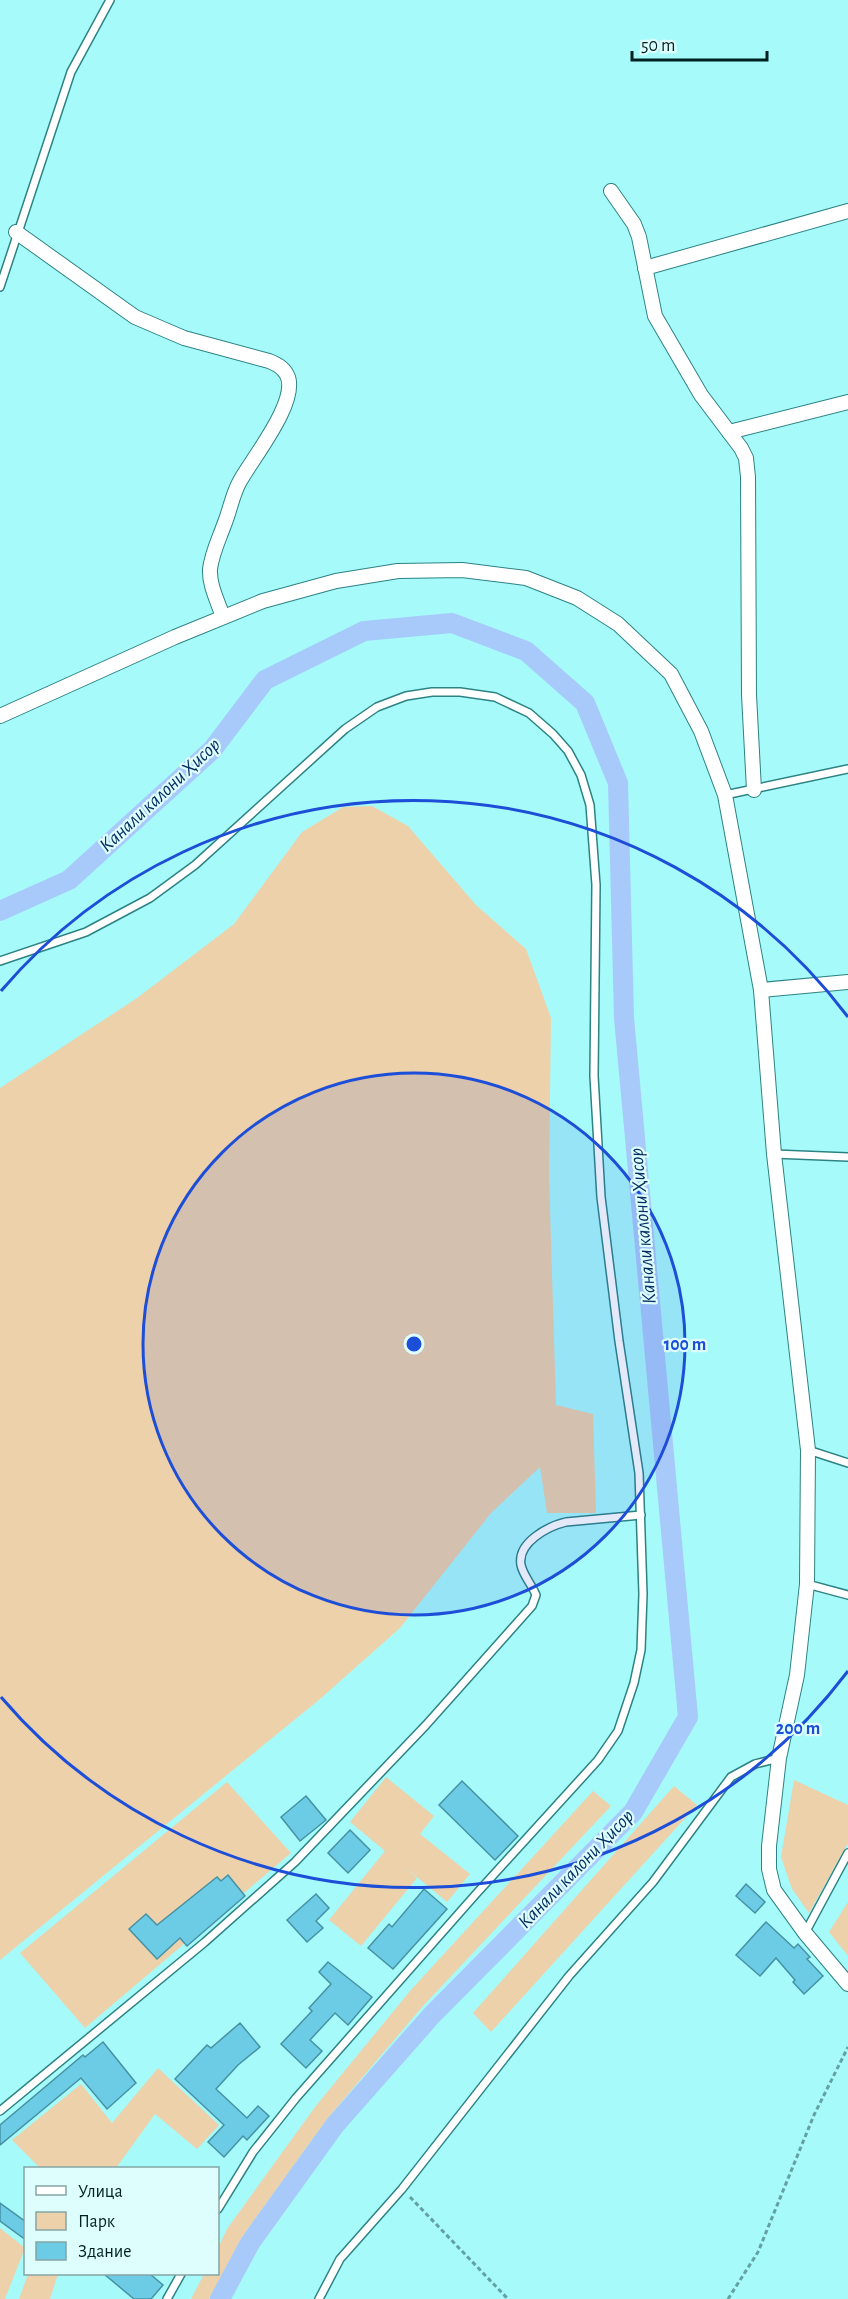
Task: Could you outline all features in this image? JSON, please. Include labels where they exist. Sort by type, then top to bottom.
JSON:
[{"type":"street","points":[[611,191],[634,224],[639,237],[655,316],[700,395],[741,448],[746,458],[749,695],[754,790]]},
{"type":"street","points":[[645,267],[848,211]]},
{"type":"street","points":[[16,232],[135,317],[184,338],[269,361],[280,366],[288,375],[290,386],[286,402],[265,443],[239,483],[215,546],[210,568],[211,580],[223,618]]},
{"type":"street","points":[[729,432],[848,402]]},
{"type":"street","points":[[0,716],[175,637],[263,602],[336,582],[398,571],[462,570],[526,578],[577,598],[618,624],[671,674],[701,731],[725,795],[761,990],[774,1154],[808,1450],[807,1584],[796,1675],[779,1758],[769,1846],[769,1869],[774,1890],[805,1934],[848,1984]]},
{"type":"street","points":[[761,990],[848,982]]},
{"type":"lane","points":[[0,287],[16,232],[71,72],[110,0]]},
{"type":"lane","points":[[0,961],[86,932],[150,898],[195,865],[345,729],[377,707],[406,696],[432,692],[460,692],[495,697],[529,713],[568,751],[581,775],[590,805],[594,834],[596,885],[594,1076],[602,1197],[619,1341],[639,1473],[643,1594],[641,1650],[634,1683],[618,1731],[598,1760],[296,2098],[253,2152],[219,2207]]},
{"type":"lane","points":[[725,795],[848,769]]},
{"type":"lane","points":[[774,1154],[848,1157]]},
{"type":"lane","points":[[808,1450],[848,1463]]},
{"type":"lane","points":[[0,2111],[205,1942],[295,1862],[426,1725],[532,1606],[536,1594],[521,1564],[524,1550],[538,1535],[556,1524],[566,1522],[641,1515]]},
{"type":"lane","points":[[807,1584],[848,1595]]},
{"type":"lane","points":[[319,2299],[340,2259],[402,2188],[569,1976],[653,1882],[731,1777],[755,1764],[779,1758]]},
{"type":"lane","points":[[805,1934],[848,1853]]},
{"type":"lane","points":[[167,2299],[180,2275]]},
{"type":"path","points":[[728,2299],[758,2252],[814,2115],[848,2047]]},
{"type":"path","points":[[402,2188],[508,2299]]},
{"type":"green space","points":[[372,806],[408,826],[476,905],[526,949],[551,1018],[549,1175],[556,1405],[593,1414],[596,1513],[547,1513],[540,1467],[491,1513],[400,1628],[320,1699],[0,1960],[0,1088],[137,998],[234,924],[302,832],[343,807]]},
{"type":"green space","points":[[386,1777],[434,1816],[420,1834],[470,1874],[447,1902],[405,1867],[417,1878],[361,1946],[329,1920],[385,1851],[350,1822]]},
{"type":"green space","points":[[794,1780],[848,1805],[848,1843],[809,1913],[792,1889],[781,1857]]},
{"type":"green space","points":[[227,1782],[291,1853],[85,2028],[20,1953]]},
{"type":"green space","points":[[674,1786],[697,1805],[491,2032],[473,2013]]},
{"type":"green space","points":[[593,1791],[611,1806],[423,2006],[327,2119],[242,2237],[209,2299],[191,2299],[203,2275],[219,2275],[219,2246],[227,2229],[315,2107],[410,1991]]},
{"type":"green space","points":[[848,1902],[848,1956],[829,1932]]},
{"type":"green space","points":[[158,2068],[219,2125],[197,2149],[155,2114],[117,2167],[39,2167],[12,2140],[81,2084],[112,2123]]},
{"type":"green space","points":[[0,2228],[24,2247],[24,2251],[5,2299],[0,2299]]},
{"type":"green space","points":[[28,2275],[58,2275],[50,2299],[19,2299]]},
{"type":"building","points":[[462,1781],[518,1836],[495,1860],[439,1805]]},
{"type":"building","points":[[306,1796],[326,1820],[300,1841],[281,1817]]},
{"type":"building","points":[[350,1830],[370,1850],[348,1873],[328,1853]]},
{"type":"building","points":[[228,1875],[245,1896],[187,1946],[180,1938],[157,1959],[129,1929],[146,1914],[157,1925],[217,1877],[221,1881]]},
{"type":"building","points":[[746,1884],[765,1902],[755,1913],[736,1896]]},
{"type":"building","points":[[424,1889],[447,1909],[393,1969],[368,1948],[389,1924],[392,1927]]},
{"type":"building","points":[[316,1894],[329,1908],[316,1921],[323,1928],[307,1942],[287,1920]]},
{"type":"building","points":[[766,1922],[794,1948],[798,1944],[810,1957],[807,1959],[823,1976],[804,1994],[776,1958],[760,1976],[736,1955]]},
{"type":"building","points":[[328,1962],[372,1997],[348,2025],[335,2013],[310,2040],[322,2051],[306,2068],[281,2044],[312,2011],[309,2008],[331,1984],[319,1972]]},
{"type":"building","points":[[240,2023],[260,2047],[238,2065],[216,2089],[247,2118],[258,2106],[269,2116],[247,2140],[243,2136],[224,2157],[208,2142],[224,2125],[175,2079],[207,2045],[211,2048]]},
{"type":"building","points":[[103,2042],[136,2083],[107,2109],[81,2078],[0,2145],[0,2125],[83,2055],[85,2057]]},
{"type":"building","points":[[0,2203],[24,2221],[24,2239],[0,2221]]},
{"type":"building","points":[[105,2275],[151,2275],[163,2285],[151,2299],[134,2299]]},
{"type":"waterway","name":"Канали калони Ҳисор","points":[[0,911],[69,880],[212,750],[265,680],[364,631],[452,623],[526,651],[585,703],[618,783],[624,1018],[688,1717],[633,1812],[431,2016],[335,2125],[250,2243],[220,2299]]}]
